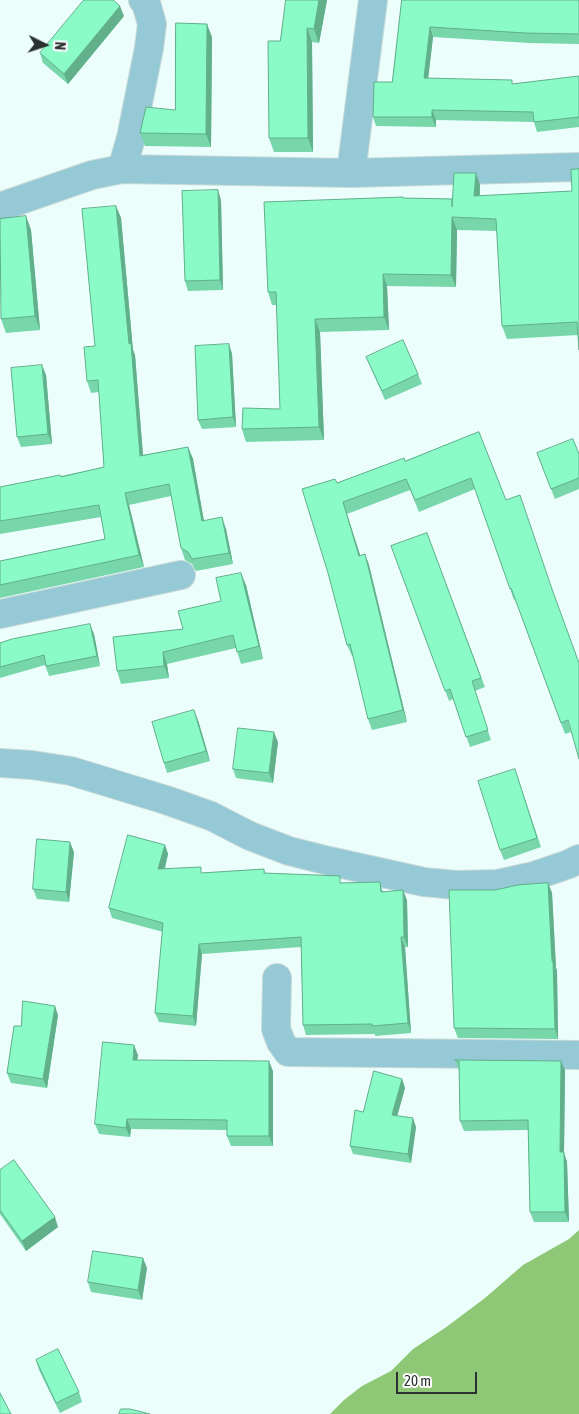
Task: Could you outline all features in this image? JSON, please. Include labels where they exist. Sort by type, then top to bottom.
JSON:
[{"type":"street","points":[[122,169],[131,138],[152,24],[146,3],[143,0]]},
{"type":"street","points":[[351,174],[373,0]]},
{"type":"street","points":[[0,207],[92,175],[122,169],[351,174],[579,168]]},
{"type":"street","points":[[0,614],[181,575]]},
{"type":"street","points":[[0,763],[32,765],[71,771],[211,816],[250,836],[289,851],[424,882],[456,885],[498,884],[534,876],[579,859]]},
{"type":"street","points":[[277,978],[276,1029],[280,1042],[288,1052],[579,1055]]},
{"type":"green space","points":[[579,1230],[579,1414],[330,1414],[362,1386],[391,1371],[413,1349],[485,1298],[523,1265],[569,1239]]},
{"type":"building","points":[[84,0],[113,0],[120,6],[64,74],[40,53]]},
{"type":"building","points":[[286,0],[319,0],[314,29],[307,28],[308,138],[269,138],[268,41],[280,41]]},
{"type":"building","points":[[402,0],[579,0],[579,34],[525,33],[430,27],[424,78],[512,80],[512,84],[579,76],[579,117],[534,122],[533,112],[432,110],[432,117],[373,117],[374,82],[392,82]]},
{"type":"building","points":[[176,23],[207,24],[206,134],[140,133],[146,107],[175,110]]},
{"type":"building","points":[[579,169],[579,350],[577,322],[502,326],[496,219],[452,217],[451,275],[383,274],[384,317],[315,319],[319,427],[242,429],[243,408],[280,409],[276,292],[268,292],[264,202],[403,197],[452,199],[452,207],[454,173],[476,173],[474,196],[572,191],[571,170]]},
{"type":"building","points":[[218,190],[220,280],[185,281],[182,191]]},
{"type":"building","points":[[116,206],[129,344],[131,343],[140,456],[188,447],[202,521],[222,517],[229,553],[192,559],[188,552],[181,548],[169,484],[125,493],[139,555],[0,585],[0,561],[105,539],[99,505],[0,521],[0,487],[60,475],[61,477],[104,467],[98,380],[87,381],[84,347],[95,346],[82,209]]},
{"type":"building","points":[[26,216],[35,316],[1,319],[0,219]]},
{"type":"building","points":[[403,340],[418,374],[382,391],[366,357]]},
{"type":"building","points":[[229,344],[233,417],[198,420],[195,346]]},
{"type":"building","points":[[42,365],[48,434],[17,437],[11,368]]},
{"type":"building","points":[[479,432],[506,500],[520,495],[579,663],[579,759],[568,720],[561,723],[510,589],[471,478],[415,500],[406,479],[343,502],[359,556],[365,554],[403,710],[368,719],[350,644],[347,645],[328,573],[302,489],[335,479],[337,483],[404,458],[405,461]]},
{"type":"building","points":[[573,439],[579,454],[579,478],[551,489],[537,453]]},
{"type":"building","points":[[427,533],[481,678],[472,681],[488,730],[466,737],[450,689],[445,691],[391,546]]},
{"type":"building","points":[[241,573],[259,646],[237,652],[233,635],[163,652],[164,666],[117,671],[113,637],[183,629],[178,611],[221,601],[216,578]]},
{"type":"building","points":[[90,624],[97,656],[46,666],[44,655],[0,667],[0,643]]},
{"type":"building","points":[[194,710],[206,751],[164,763],[152,722]]},
{"type":"building","points":[[238,728],[274,732],[269,773],[233,769]]},
{"type":"building","points":[[515,769],[537,838],[500,850],[478,781]]},
{"type":"building","points":[[128,835],[165,845],[158,869],[201,867],[201,873],[264,869],[264,873],[340,876],[340,883],[380,882],[381,892],[403,890],[404,937],[401,937],[408,1023],[372,1026],[372,1024],[303,1025],[301,937],[199,944],[193,1016],[155,1013],[163,923],[109,908]]},
{"type":"building","points":[[37,839],[70,842],[66,892],[33,889]]},
{"type":"building","points":[[548,883],[555,1029],[454,1028],[449,890],[495,890],[518,885]]},
{"type":"building","points":[[23,1001],[55,1006],[43,1079],[7,1073],[14,1026],[21,1026]]},
{"type":"building","points":[[103,1042],[134,1045],[133,1060],[269,1061],[269,1136],[227,1136],[227,1120],[127,1119],[126,1128],[95,1124]]},
{"type":"building","points":[[455,1060],[561,1061],[560,1152],[564,1152],[565,1212],[530,1212],[528,1120],[460,1121],[459,1061]]},
{"type":"building","points":[[374,1071],[402,1079],[392,1115],[413,1118],[408,1154],[350,1146],[355,1110],[363,1112]]},
{"type":"building","points":[[14,1160],[55,1217],[22,1241],[0,1210],[0,1170]]},
{"type":"building","points":[[93,1251],[143,1258],[138,1290],[88,1282]]},
{"type":"building","points":[[58,1349],[79,1392],[56,1403],[36,1360]]},
{"type":"building","points":[[0,1393],[11,1414],[0,1414]]},
{"type":"building","points":[[121,1409],[130,1409],[150,1414],[119,1414]]}]
